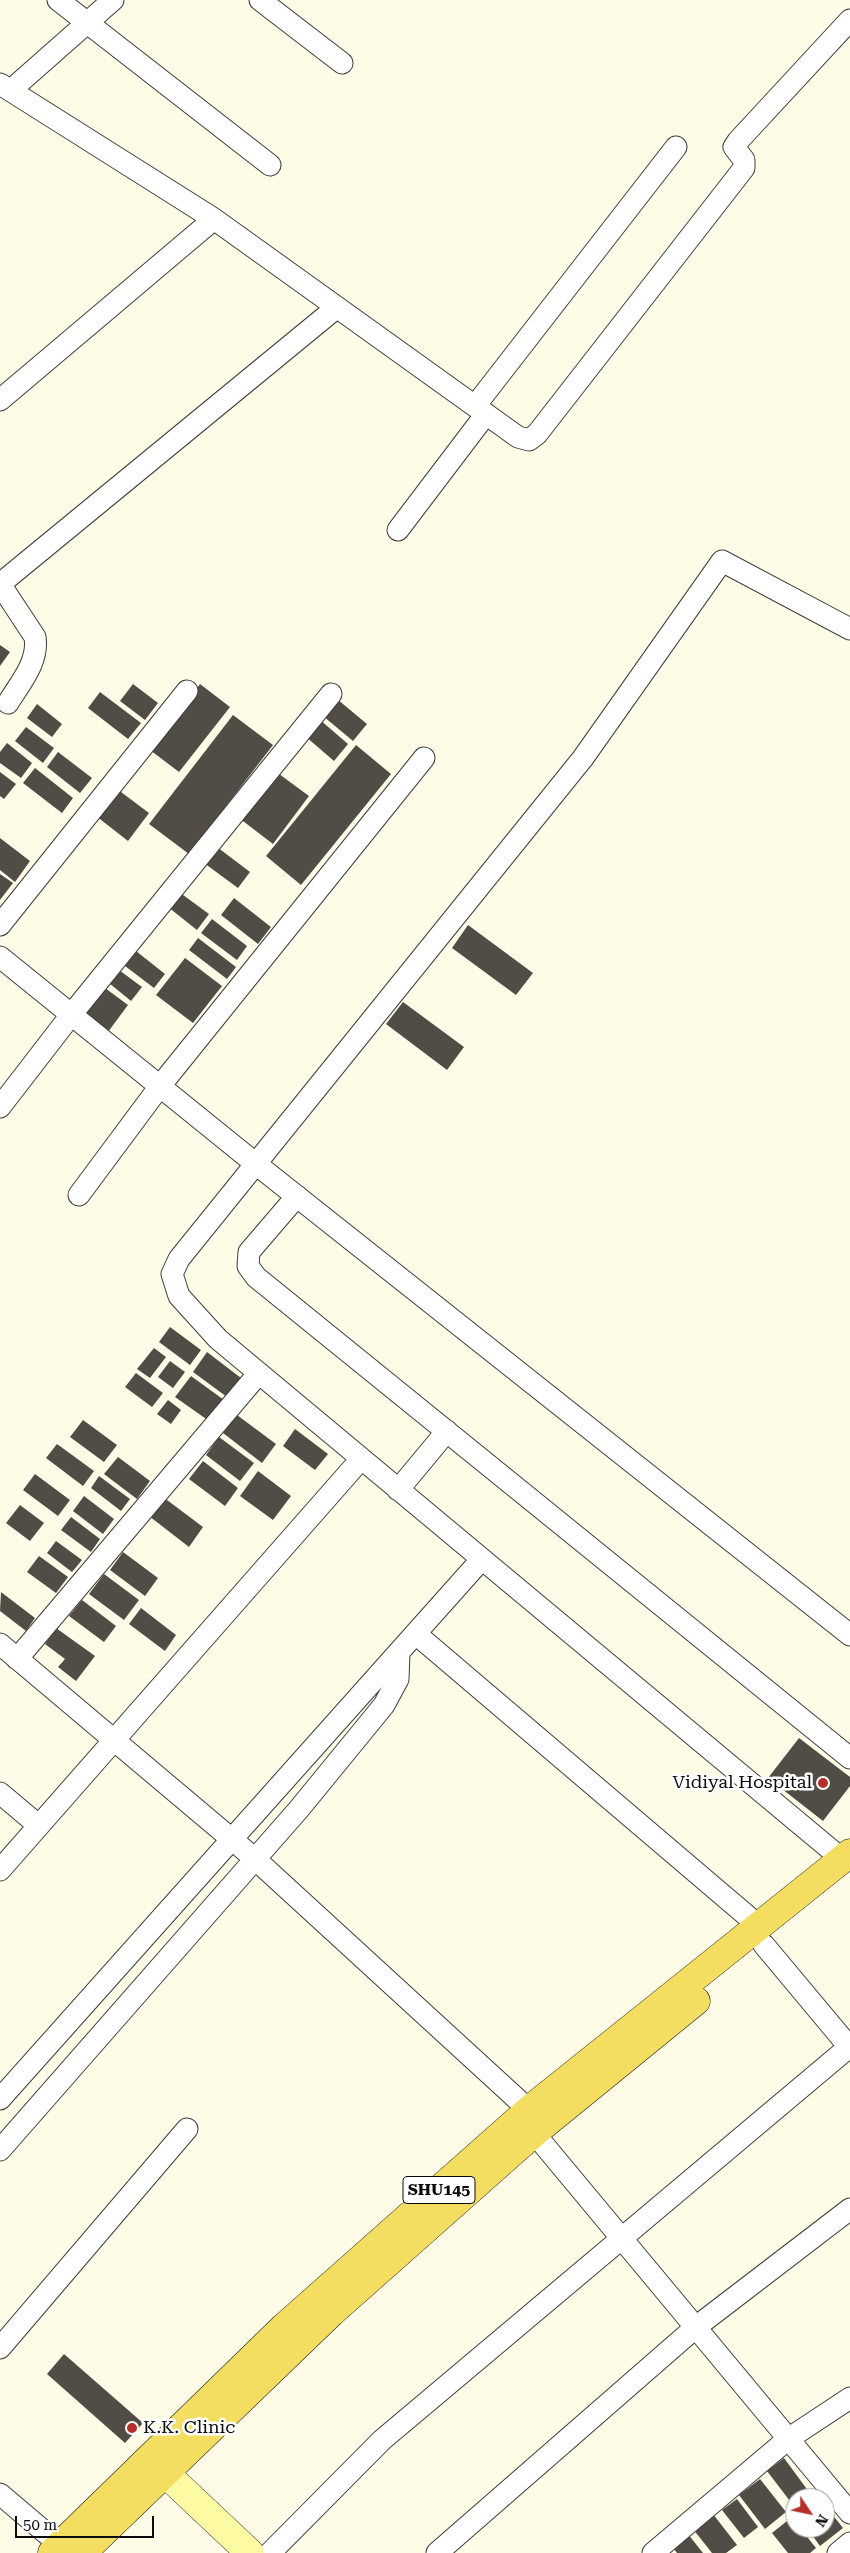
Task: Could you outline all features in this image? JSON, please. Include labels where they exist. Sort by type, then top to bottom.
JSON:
[{"type":"main road","points":[[65,2550],[164,2472],[532,2121],[761,1935],[847,1862]]},
{"type":"main road","name":"SHU145","points":[[65,2550],[284,2327],[532,2121]]},
{"type":"street","points":[[58,0],[270,165]]},
{"type":"street","points":[[113,0],[5,87],[214,219],[518,437],[529,440],[537,434],[744,168],[744,160],[734,147],[738,141],[850,20]]},
{"type":"street","points":[[260,0],[342,63]]},
{"type":"street","points":[[398,530],[480,410],[676,147]]},
{"type":"street","points":[[0,400],[214,219]]},
{"type":"street","points":[[3,705],[35,658],[36,647],[35,637],[0,584],[336,308]]},
{"type":"street","points":[[847,1862],[481,1560],[218,1339],[179,1296],[172,1274],[180,1259],[583,758],[722,561],[850,629]]},
{"type":"street","points":[[0,925],[187,691]]},
{"type":"street","points":[[0,1108],[71,1015],[331,694]]},
{"type":"street","points":[[79,1195],[160,1086],[424,758]]},
{"type":"street","points":[[0,957],[256,1164],[850,1635]]},
{"type":"street","points":[[297,1196],[249,1252],[248,1266],[256,1277],[850,1758]]},
{"type":"street","points":[[17,1659],[259,1373]]},
{"type":"street","points":[[398,1490],[446,1431]]},
{"type":"street","points":[[0,1870],[113,1739],[361,1459]]},
{"type":"street","points":[[0,2099],[481,1560]]},
{"type":"street","points":[[270,2553],[382,2440],[849,2047],[761,1935],[416,1634]]},
{"type":"street","points":[[0,1644],[254,1858],[532,2121],[623,2239],[850,2513]]},
{"type":"street","points":[[0,2150],[254,1858],[299,1809],[384,1705],[398,1678],[399,1652]]},
{"type":"street","points":[[0,1793],[38,1825]]},
{"type":"street","points":[[0,2348],[187,2129]]},
{"type":"street","points":[[437,2553],[696,2327],[850,2209]]},
{"type":"street","points":[[652,2553],[788,2439],[850,2398]]},
{"type":"street","points":[[164,2472],[250,2553]]},
{"type":"street","points":[[0,2494],[65,2550]]},
{"type":"street","points":[[838,2553],[850,2543]]},
{"type":"building","points":[[0,645],[10,652],[0,666]]},
{"type":"building","points":[[133,684],[158,703],[145,720],[120,701]]},
{"type":"building","points":[[200,684],[230,707],[179,772],[150,750]]},
{"type":"building","points":[[100,692],[141,723],[128,739],[88,708]]},
{"type":"building","points":[[337,699],[367,724],[353,741],[323,716]]},
{"type":"building","points":[[37,704],[62,724],[52,737],[27,718]]},
{"type":"building","points":[[233,715],[273,745],[189,854],[149,824]]},
{"type":"building","points":[[319,719],[348,744],[334,761],[305,736]]},
{"type":"building","points":[[26,727],[54,748],[43,763],[15,741]]},
{"type":"building","points":[[7,743],[32,763],[21,778],[0,763],[0,752]]},
{"type":"building","points":[[356,745],[391,774],[301,885],[266,856]]},
{"type":"building","points":[[58,752],[92,778],[80,793],[47,767]]},
{"type":"building","points":[[35,768],[73,798],[62,813],[23,783]]},
{"type":"building","points":[[275,771],[309,796],[273,844],[239,818]]},
{"type":"building","points":[[0,772],[16,784],[4,799],[0,796]]},
{"type":"building","points":[[117,789],[149,813],[128,841],[96,816]]},
{"type":"building","points":[[0,838],[30,861],[15,882],[0,870]]},
{"type":"building","points":[[217,847],[250,872],[238,888],[204,863]]},
{"type":"building","points":[[0,874],[13,883],[0,900]]},
{"type":"building","points":[[179,892],[209,914],[197,930],[168,907]]},
{"type":"building","points":[[234,898],[271,927],[258,944],[221,915]]},
{"type":"building","points":[[212,919],[247,946],[237,960],[201,933]]},
{"type":"building","points":[[468,925],[533,973],[516,995],[452,948]]},
{"type":"building","points":[[198,938],[236,967],[227,979],[189,950]]},
{"type":"building","points":[[136,951],[165,974],[154,988],[125,966]]},
{"type":"building","points":[[185,958],[222,986],[193,1023],[156,995]]},
{"type":"building","points":[[119,970],[142,987],[131,1001],[109,983]]},
{"type":"building","points":[[105,988],[128,1005],[108,1032],[85,1014]]},
{"type":"building","points":[[403,1002],[464,1047],[447,1070],[386,1024]]},
{"type":"building","points":[[170,1327],[201,1350],[190,1365],[159,1342]]},
{"type":"building","points":[[154,1348],[166,1357],[150,1378],[137,1369]]},
{"type":"building","points":[[207,1352],[241,1378],[227,1397],[193,1372]]},
{"type":"building","points":[[170,1361],[185,1372],[173,1388],[158,1377]]},
{"type":"building","points":[[136,1373],[163,1393],[152,1407],[125,1387]]},
{"type":"building","points":[[191,1376],[224,1400],[209,1421],[175,1397]]},
{"type":"building","points":[[168,1400],[181,1410],[171,1424],[157,1414]]},
{"type":"building","points":[[237,1415],[276,1444],[262,1463],[223,1433]]},
{"type":"building","points":[[83,1420],[117,1445],[104,1462],[70,1437]]},
{"type":"building","points":[[295,1429],[328,1454],[315,1470],[283,1446]]},
{"type":"building","points":[[219,1437],[254,1463],[240,1481],[206,1455]]},
{"type":"building","points":[[57,1444],[94,1471],[83,1486],[46,1458]]},
{"type":"building","points":[[118,1457],[150,1481],[137,1499],[104,1474]]},
{"type":"building","points":[[203,1461],[238,1488],[225,1506],[189,1479]]},
{"type":"building","points":[[258,1471],[291,1496],[273,1520],[240,1496]]},
{"type":"building","points":[[35,1474],[70,1500],[58,1516],[23,1490]]},
{"type":"building","points":[[99,1476],[130,1499],[121,1511],[91,1488]]},
{"type":"building","points":[[84,1496],[114,1519],[103,1534],[73,1511]]},
{"type":"building","points":[[163,1497],[203,1527],[189,1547],[149,1516]]},
{"type":"building","points":[[20,1505],[44,1523],[30,1541],[6,1523]]},
{"type":"building","points":[[71,1517],[100,1539],[91,1552],[61,1530]]},
{"type":"building","points":[[56,1541],[82,1560],[72,1572],[47,1553]]},
{"type":"building","points":[[123,1552],[158,1578],[145,1596],[110,1570]]},
{"type":"building","points":[[39,1556],[68,1577],[56,1593],[27,1572]]},
{"type":"building","points":[[104,1574],[139,1600],[124,1620],[89,1594]]},
{"type":"building","points":[[1,1592],[35,1618],[26,1631],[0,1611]]},
{"type":"building","points":[[82,1600],[116,1626],[104,1642],[69,1616]]},
{"type":"building","points":[[141,1608],[176,1635],[165,1651],[129,1624]]},
{"type":"building","points":[[56,1628],[95,1656],[76,1681],[58,1667],[65,1659],[45,1644]]},
{"type":"building","points":[[799,1738],[850,1777],[850,1786],[823,1821],[768,1778]]},
{"type":"building","points":[[64,2354],[143,2423],[125,2443],[47,2374]]},
{"type":"building","points":[[784,2458],[806,2488],[785,2488],[785,2495],[767,2471]]},
{"type":"building","points":[[760,2479],[785,2513],[765,2529],[739,2495]]},
{"type":"building","points":[[737,2499],[758,2527],[744,2538],[722,2510]]},
{"type":"building","points":[[713,2514],[737,2545],[726,2553],[712,2553],[693,2529]]},
{"type":"building","points":[[835,2518],[843,2528],[835,2534]]},
{"type":"building","points":[[785,2523],[785,2538],[808,2538],[816,2548],[810,2553],[788,2553],[772,2533]]},
{"type":"building","points":[[688,2534],[703,2553],[677,2553],[672,2546]]},
{"type":"building","points":[[814,2538],[830,2538],[820,2546]]},
{"type":"place","name":"Vidiyal Hospital","points":[[823,1783]]},
{"type":"place","name":"K.K. Clinic","points":[[132,2428]]}]
